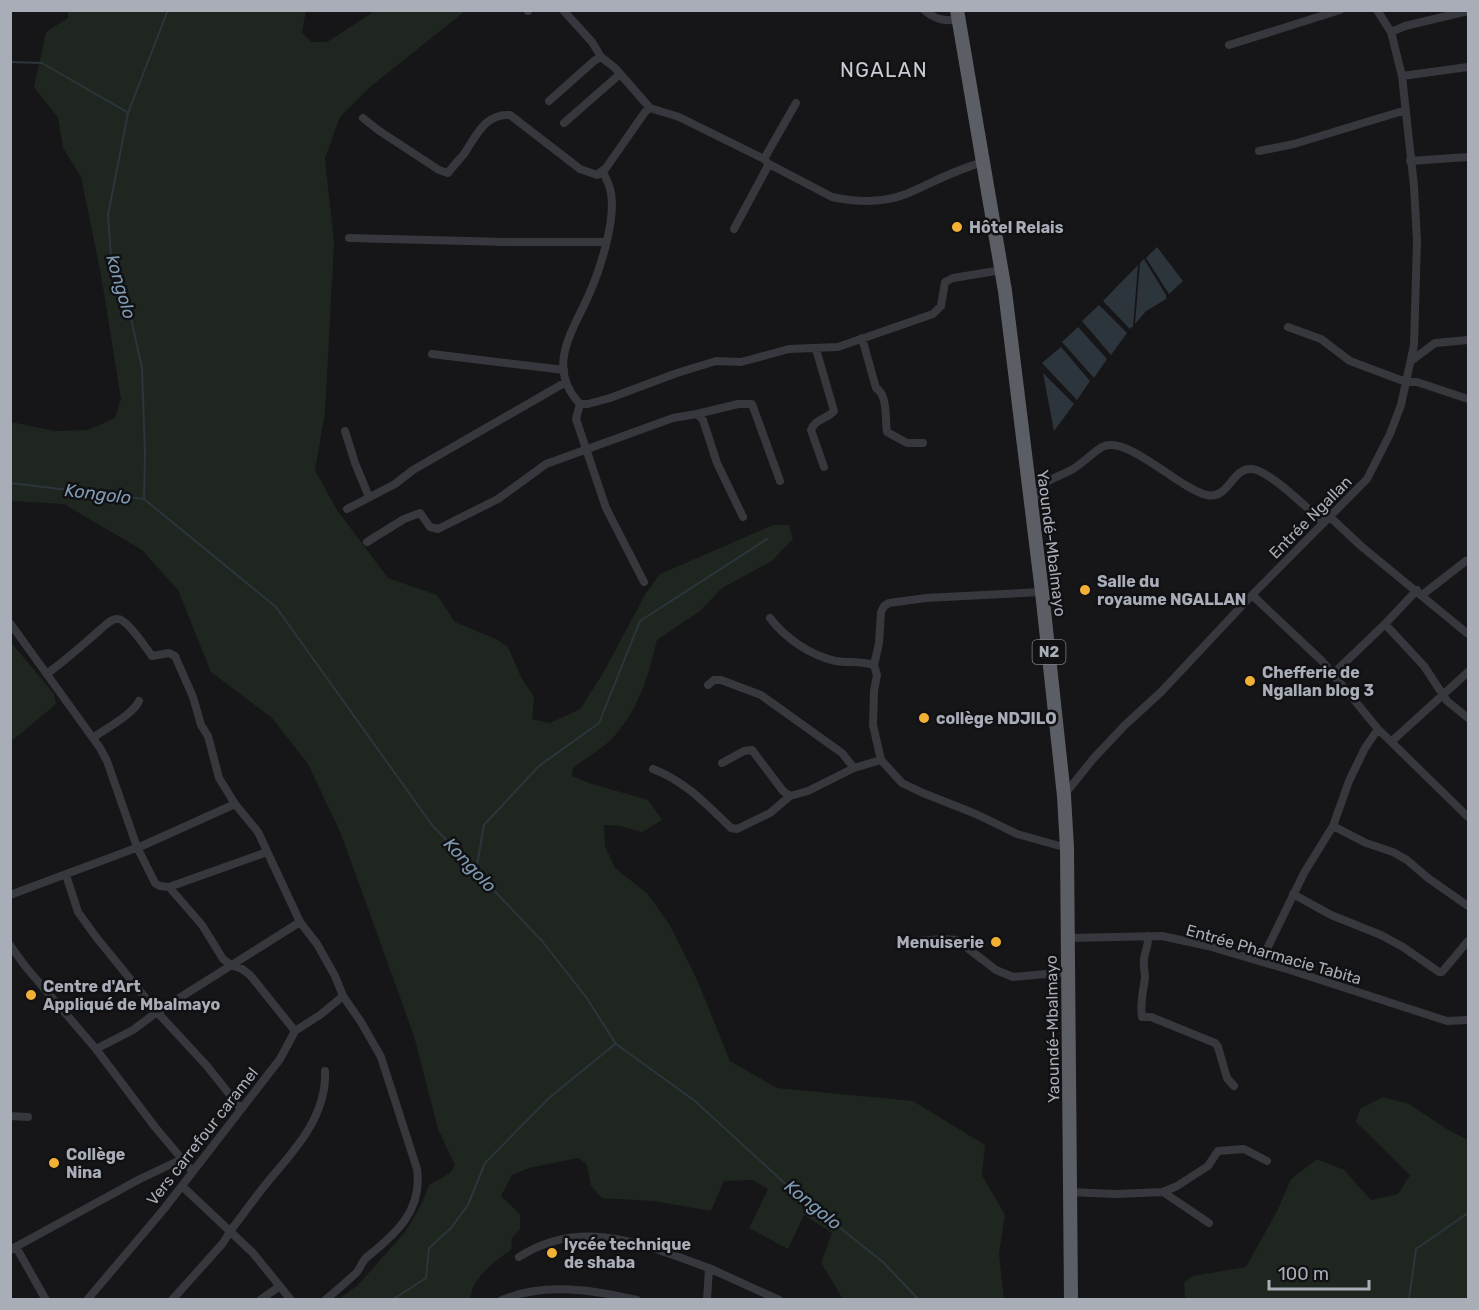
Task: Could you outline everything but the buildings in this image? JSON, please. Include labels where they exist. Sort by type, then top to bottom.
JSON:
[{"type":"highway","name":"Yaoundé-Mbalmayo","points":[[958,15],[1002,270],[1042,592],[1064,795],[1067,848],[1071,1299]]},
{"type":"street","points":[[563,10],[592,42],[602,57],[650,108],[679,117],[832,197],[860,200],[904,195],[961,168],[984,162]]},
{"type":"street","points":[[924,10],[935,19],[944,21],[958,15]]},
{"type":"street","points":[[1229,45],[1340,10]]},
{"type":"street","name":"Entrée Ngallan","points":[[1064,795],[1093,759],[1367,479],[1390,435],[1411,361],[1415,323],[1417,241],[1414,186],[1402,76],[1391,32],[1377,10]]},
{"type":"street","points":[[1391,32],[1405,26],[1468,11]]},
{"type":"street","points":[[549,101],[594,61],[602,57]]},
{"type":"street","points":[[1402,76],[1468,67]]},
{"type":"street","points":[[564,123],[620,74]]},
{"type":"street","points":[[735,229],[796,103]]},
{"type":"street","points":[[363,118],[439,170],[448,173],[483,126],[497,115],[510,115],[580,169],[597,175],[603,171],[650,108]]},
{"type":"street","points":[[1259,152],[1406,111]]},
{"type":"street","points":[[1410,161],[1468,158]]},
{"type":"street","points":[[603,171],[611,193],[611,217],[606,242],[587,299],[565,345],[566,382],[572,396],[580,404],[610,398],[716,361],[741,362],[789,350],[838,347],[933,314],[941,306],[945,282],[953,278],[1002,270]]},
{"type":"street","points":[[349,238],[606,242]]},
{"type":"street","points":[[1288,327],[1321,339],[1350,361],[1406,381],[1417,382],[1468,399]]},
{"type":"street","points":[[862,338],[876,388],[881,391],[883,397],[887,432],[907,442],[923,443]]},
{"type":"street","points":[[1411,361],[1435,343],[1468,340]]},
{"type":"street","points":[[816,349],[834,411],[821,418],[811,430],[824,467]]},
{"type":"street","points":[[432,354],[564,370]]},
{"type":"street","points":[[347,509],[566,382]]},
{"type":"street","points":[[580,404],[576,419],[606,507],[644,582]]},
{"type":"street","points":[[367,542],[404,519],[420,513],[430,527],[438,529],[498,499],[546,464],[673,418],[738,404],[752,404],[780,481]]},
{"type":"street","points":[[697,414],[703,420],[717,462],[743,517]]},
{"type":"street","points":[[345,431],[369,497]]},
{"type":"street","points":[[1032,513],[1038,491],[1044,482],[1082,463],[1102,447],[1113,444],[1132,450],[1188,487],[1211,496],[1218,495],[1228,488],[1239,474],[1253,468],[1264,473],[1361,546],[1468,634]]},
{"type":"street","points":[[1333,674],[1419,593],[1466,561]]},
{"type":"street","points":[[1042,592],[926,598],[889,603],[881,612],[879,643],[874,665],[877,675],[873,725],[880,760],[902,783],[1017,834],[1067,848]]},
{"type":"street","points":[[1252,595],[1333,674],[1378,729],[1468,817]]},
{"type":"street","points":[[48,673],[116,618],[129,626],[153,656],[173,654],[193,697],[201,725],[208,736],[219,778],[235,804],[258,832],[300,922],[317,944],[343,996],[381,1057],[417,1169],[419,1183],[413,1209],[382,1246],[365,1259],[358,1271],[325,1299]]},
{"type":"street","points":[[770,618],[778,629],[820,655],[834,661],[874,665]]},
{"type":"street","points":[[10,623],[94,737],[107,761],[137,847],[155,882],[160,886],[169,887],[267,852]]},
{"type":"street","points":[[1385,624],[1424,666],[1442,694],[1457,711],[1468,718]]},
{"type":"street","points":[[1392,741],[1468,672]]},
{"type":"street","points":[[708,685],[714,680],[721,680],[761,695],[842,753],[854,768]]},
{"type":"street","points":[[94,737],[132,712],[139,700]]},
{"type":"street","points":[[1261,961],[1293,894],[1333,826],[1349,781],[1365,748],[1378,729]]},
{"type":"street","points":[[722,763],[747,749],[752,750],[783,791],[790,796]]},
{"type":"street","points":[[653,769],[670,775],[684,784],[731,828],[742,828],[770,813],[790,796],[854,768],[880,760]]},
{"type":"street","points":[[10,895],[137,847],[235,804]]},
{"type":"street","points":[[1333,826],[1407,860],[1468,906]]},
{"type":"street","points":[[66,875],[78,912],[96,937],[241,1109]]},
{"type":"street","points":[[169,887],[202,925],[223,959],[250,975],[295,1031]]},
{"type":"street","points":[[1293,894],[1331,915],[1381,935],[1439,972],[1442,972],[1468,941]]},
{"type":"street","points":[[96,1050],[133,1030],[300,922]]},
{"type":"street","points":[[1148,936],[1149,946],[1143,963],[1145,975],[1140,1004],[1142,1017],[1151,1017],[1215,1043],[1227,1078],[1234,1086]]},
{"type":"street","name":"Entrée Pharmacie Tabita","points":[[1068,938],[1162,936],[1261,961],[1447,1021],[1468,1020]]},
{"type":"street","points":[[918,941],[957,940],[996,970],[1013,976],[1068,972]]},
{"type":"street","points":[[10,945],[192,1171]]},
{"type":"street","name":"Vers carrefour caramel","points":[[87,1299],[182,1186],[285,1051],[295,1031],[320,1015],[343,996]]},
{"type":"street","points":[[172,1299],[223,1243],[290,1158],[312,1124],[326,1088],[325,1071]]},
{"type":"street","points":[[10,1116],[28,1117]]},
{"type":"street","points":[[1070,1192],[1116,1194],[1163,1192],[1177,1186],[1208,1166],[1218,1151],[1244,1149],[1267,1161]]},
{"type":"street","points":[[46,1299],[13,1249],[138,1180],[182,1159]]},
{"type":"street","points":[[182,1186],[231,1230],[291,1299]]},
{"type":"street","points":[[1163,1192],[1209,1222]]},
{"type":"street","points":[[519,1257],[542,1244],[558,1239],[595,1235],[618,1238],[709,1268],[779,1299]]},
{"type":"street","points":[[707,1299],[709,1268]]},
{"type":"street","points":[[260,1299],[280,1286]]},
{"type":"street","points":[[502,1299],[559,1289],[603,1292],[637,1299]]},
{"type":"shaded area","points":[[306,10],[302,33],[311,42],[327,42],[375,11],[465,11],[370,87],[340,117],[325,158],[334,243],[325,413],[315,470],[337,510],[388,578],[437,595],[455,622],[498,640],[508,647],[521,677],[534,697],[532,719],[550,723],[580,709],[602,675],[646,593],[660,574],[773,525],[789,525],[793,539],[772,561],[722,588],[700,611],[657,640],[647,677],[632,712],[613,738],[573,768],[572,776],[648,800],[662,820],[642,832],[620,826],[604,825],[605,846],[615,868],[648,894],[669,924],[698,982],[730,1061],[777,1088],[913,1101],[985,1145],[982,1175],[1005,1215],[999,1254],[1004,1299],[843,1299],[821,1263],[832,1233],[804,1215],[788,1249],[749,1228],[768,1189],[753,1180],[724,1181],[711,1211],[653,1201],[602,1198],[591,1186],[587,1165],[578,1158],[529,1168],[512,1175],[501,1196],[520,1214],[520,1229],[512,1238],[511,1250],[491,1265],[480,1277],[470,1299],[339,1299],[358,1285],[406,1231],[429,1185],[450,1173],[455,1165],[438,1129],[414,1036],[341,834],[308,764],[272,718],[211,672],[178,590],[142,550],[64,504],[10,501],[11,422],[55,431],[88,430],[115,418],[121,399],[101,275],[81,177],[63,148],[58,118],[34,87],[46,32],[68,18],[68,11]]},
{"type":"shaded area","points":[[1157,247],[1183,281],[1169,294],[1146,258]]},
{"type":"shaded area","points":[[1144,259],[1166,295],[1166,299],[1146,311],[1135,324],[1140,263]]},
{"type":"shaded area","points":[[1138,265],[1133,326],[1130,329],[1103,301]]},
{"type":"shaded area","points":[[1099,305],[1127,333],[1111,355],[1082,321]]},
{"type":"shaded area","points":[[1078,327],[1107,359],[1094,378],[1062,342]]},
{"type":"shaded area","points":[[1061,347],[1090,381],[1077,400],[1042,363]]},
{"type":"shaded area","points":[[1043,373],[1074,404],[1054,431]]},
{"type":"shaded area","points":[[10,641],[54,694],[56,704],[13,740],[10,737]]},
{"type":"shaded area","points":[[1383,1097],[1409,1104],[1468,1140],[1468,1299],[1185,1299],[1184,1282],[1193,1276],[1246,1267],[1277,1211],[1291,1179],[1317,1159],[1344,1170],[1371,1200],[1398,1194],[1410,1175],[1356,1122],[1360,1109]]},
{"type":"waterway","name":"kongolo","points":[[144,499],[142,368],[126,296],[111,257],[108,215],[128,113],[168,10]]},
{"type":"waterway","points":[[10,62],[42,63],[127,112]]},
{"type":"waterway","name":"Kongolo","points":[[10,483],[144,499],[276,607],[432,825],[542,941],[586,997],[616,1044],[695,1101],[791,1189],[883,1262],[919,1300]]},
{"type":"waterway","points":[[476,871],[484,825],[539,766],[599,723],[640,621],[767,539]]},
{"type":"waterway","points":[[392,1300],[426,1278],[429,1248],[451,1228],[468,1205],[485,1163],[549,1098],[615,1044]]},
{"type":"waterway","points":[[1409,1300],[1416,1249],[1468,1213]]},
{"type":"place","name":"Hôtel Relais","points":[[957,227]]},
{"type":"place","name":"Salle du royaume NGALLAN","points":[[1085,590]]},
{"type":"place","name":"Chefferie de Ngallan blog 3","points":[[1250,681]]},
{"type":"place","name":"collège NDJILO","points":[[924,718]]},
{"type":"place","name":"Menuiserie","points":[[996,942]]},
{"type":"place","name":"Centre d'Art Appliqué de Mbalmayo","points":[[31,995]]},
{"type":"place","name":"Collège Nina","points":[[54,1163]]},
{"type":"place","name":"lycée technique de shaba","points":[[552,1253]]},
{"type":"district","name":"NGALAN","points":[[884,70]]}]
